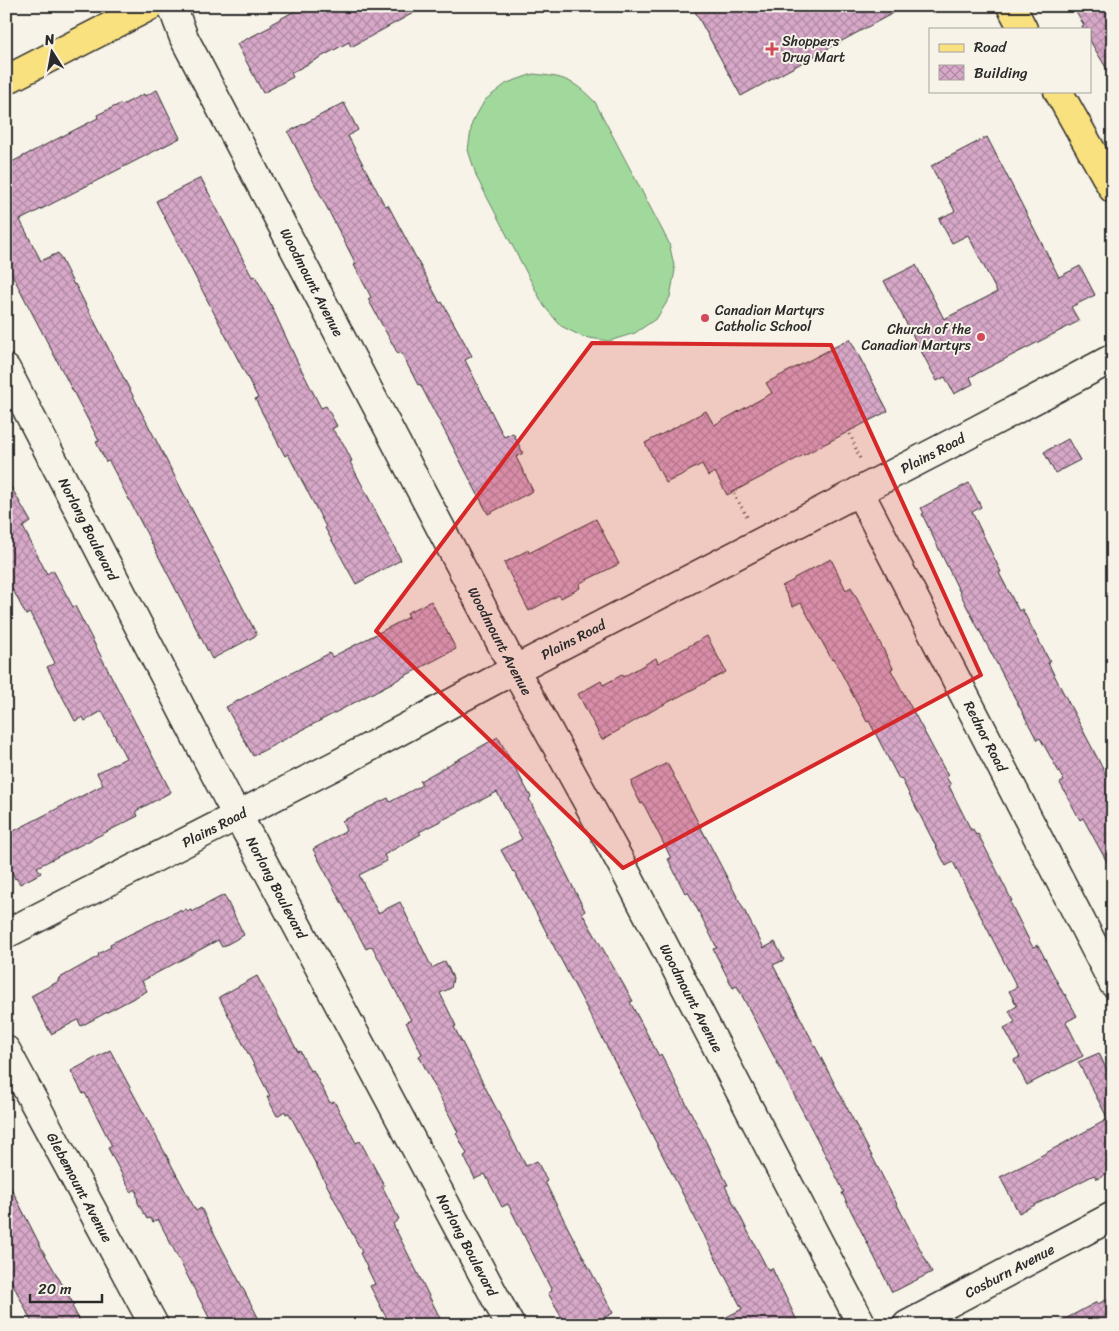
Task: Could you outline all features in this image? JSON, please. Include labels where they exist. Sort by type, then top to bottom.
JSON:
[{"type":"main road","points":[[6,80],[150,6]]},
{"type":"main road","points":[[1011,6],[1022,28]]},
{"type":"main road","points":[[1059,92],[1112,185]]},
{"type":"street","name":"Woodmount Avenue","points":[[172,6],[184,38],[515,670],[622,865],[862,1325]]},
{"type":"street","name":"Plains Road","points":[[6,934],[336,765],[515,670],[861,479],[1113,358]]},
{"type":"street","name":"Norlong Boulevard","points":[[6,369],[238,815],[510,1325]]},
{"type":"street","name":"Rednor Road","points":[[861,479],[1113,983]]},
{"type":"street","name":"Glebemount Avenue","points":[[6,1050],[154,1325]]},
{"type":"street","name":"Cosburn Avenue","points":[[907,1325],[1113,1216]]},
{"type":"path","points":[[850,434],[861,479]]},
{"type":"path","points":[[734,494],[751,525]]},
{"type":"highlighted area","points":[[592,343],[831,345],[981,675],[623,868],[376,631]]},
{"type":"green space","points":[[533,74],[553,76],[567,80],[580,88],[595,102],[669,243],[675,270],[670,297],[657,318],[635,333],[609,341],[583,337],[561,326],[544,306],[477,178],[468,150],[472,123],[485,100],[507,83]]},
{"type":"building","points":[[304,6],[426,6],[351,47],[349,42],[291,73],[293,77],[263,93],[237,44],[272,26],[271,24]]},
{"type":"building","name":"Shoppers Drug Mart","points":[[692,6],[906,6],[741,96]]},
{"type":"building","points":[[1072,6],[1106,6],[1113,20],[1113,79],[1092,44],[1092,28],[1083,28],[1084,25]]},
{"type":"building","points":[[157,90],[180,138],[20,220],[41,261],[58,253],[257,635],[212,659],[109,461],[106,462],[96,442],[99,441],[6,263],[6,165],[98,118],[97,115]]},
{"type":"building","points":[[344,103],[358,130],[348,136],[385,206],[388,205],[440,303],[442,302],[472,356],[465,360],[504,437],[513,433],[523,453],[516,457],[533,491],[488,514],[420,384],[418,385],[401,352],[398,354],[368,299],[371,297],[354,265],[356,264],[288,132]]},
{"type":"building","points":[[987,137],[1059,277],[1080,266],[1095,295],[1071,307],[1079,321],[970,377],[973,384],[954,394],[945,377],[937,381],[884,281],[916,265],[944,319],[997,292],[968,235],[952,243],[939,219],[955,211],[931,166]]},
{"type":"building","points":[[201,178],[252,277],[255,276],[270,303],[321,408],[326,406],[337,426],[332,429],[343,443],[352,461],[350,462],[401,560],[356,584],[325,528],[288,454],[285,456],[255,399],[258,398],[156,201]]},
{"type":"building","points":[[850,339],[888,411],[727,495],[715,472],[708,476],[702,464],[666,483],[645,443],[706,411],[714,425],[772,393],[766,383]]},
{"type":"building","points":[[1068,439],[1080,460],[1055,473],[1044,452]]},
{"type":"building","points":[[6,478],[31,522],[23,527],[47,574],[53,570],[73,607],[75,606],[171,792],[136,811],[138,816],[37,867],[41,873],[20,884],[15,879],[6,862],[6,835],[103,785],[97,773],[126,758],[102,711],[85,721],[83,717],[75,721],[47,667],[55,663],[30,613],[26,615],[13,590],[6,593]]},
{"type":"building","points":[[969,483],[981,507],[972,512],[1001,572],[999,573],[1019,611],[1022,609],[1113,788],[1113,873],[1083,818],[1080,820],[1060,783],[1064,781],[1040,738],[1037,740],[966,605],[922,514],[924,513],[921,508]]},
{"type":"building","points":[[596,519],[619,564],[580,583],[580,588],[561,598],[559,595],[529,611],[504,563],[528,550],[529,553]]},
{"type":"building","points":[[831,559],[846,590],[851,587],[893,668],[891,670],[948,776],[946,777],[951,785],[949,786],[971,830],[973,829],[976,835],[978,834],[993,863],[1031,944],[1033,947],[1038,945],[1077,1016],[1066,1022],[1083,1056],[1027,1085],[1014,1060],[1020,1057],[1004,1028],[1015,1022],[1009,1011],[1017,1006],[1009,991],[1017,987],[953,862],[946,866],[901,778],[899,779],[834,659],[832,660],[801,603],[793,607],[782,586]]},
{"type":"building","points":[[431,601],[456,649],[253,756],[226,707],[330,653],[332,657],[409,617],[407,613]]},
{"type":"building","points":[[707,636],[726,672],[657,708],[602,740],[578,694],[601,681],[603,685],[622,675],[623,677],[656,658],[658,663]]},
{"type":"building","points":[[498,737],[531,797],[529,799],[585,911],[582,913],[633,1001],[630,1002],[659,1056],[661,1054],[728,1185],[725,1186],[746,1228],[768,1270],[772,1268],[799,1325],[711,1325],[742,1309],[595,1024],[501,850],[522,839],[497,792],[419,832],[421,834],[384,855],[387,861],[359,875],[378,913],[400,902],[432,968],[445,961],[453,978],[451,988],[440,993],[456,1026],[454,1027],[526,1166],[537,1161],[547,1181],[545,1182],[567,1226],[613,1313],[590,1325],[566,1325],[548,1293],[552,1291],[508,1204],[502,1207],[485,1174],[475,1179],[464,1156],[467,1154],[456,1133],[458,1132],[419,1056],[422,1054],[406,1022],[411,1020],[372,946],[366,949],[313,849],[346,831],[342,821],[388,798],[390,802],[422,785],[420,781]]},
{"type":"building","points":[[667,763],[764,948],[775,942],[784,960],[773,965],[932,1272],[897,1290],[892,1292],[842,1193],[844,1192],[827,1158],[737,986],[733,988],[713,949],[717,948],[702,918],[688,892],[685,893],[668,859],[671,858],[643,803],[641,804],[632,786],[631,782]]},
{"type":"building","points":[[224,895],[244,935],[222,947],[218,940],[142,981],[147,991],[81,1026],[78,1020],[51,1034],[31,996],[99,956],[98,954],[111,947],[110,944],[180,910],[181,912],[186,909],[192,912]]},
{"type":"building","points":[[257,976],[298,1052],[300,1051],[310,1071],[313,1070],[330,1103],[334,1101],[356,1143],[360,1141],[384,1185],[382,1186],[399,1219],[393,1224],[440,1318],[429,1325],[390,1325],[370,1286],[375,1284],[360,1253],[362,1252],[289,1113],[286,1114],[285,1111],[277,1116],[267,1097],[270,1096],[219,997]]},
{"type":"building","points":[[110,1050],[196,1211],[201,1208],[262,1325],[213,1325],[158,1219],[153,1222],[150,1218],[147,1219],[138,1203],[136,1189],[131,1192],[108,1148],[112,1146],[85,1093],[83,1094],[71,1071]]},
{"type":"building","points":[[1099,1053],[1113,1084],[1113,1170],[1097,1179],[1094,1175],[1019,1213],[1000,1177],[1108,1119],[1078,1062]]},
{"type":"building","points":[[6,1178],[43,1251],[74,1305],[72,1306],[82,1325],[33,1325],[6,1271]]},
{"type":"building","points":[[1113,1296],[1113,1325],[1054,1325],[1097,1302],[1098,1304]]},
{"type":"place","name":"Shoppers Drug Mart","points":[[772,49]]},
{"type":"place","name":"Canadian Martyrs Catholic School","points":[[705,318]]},
{"type":"place","name":"Church of the Canadian Martyrs","points":[[981,337]]}]
